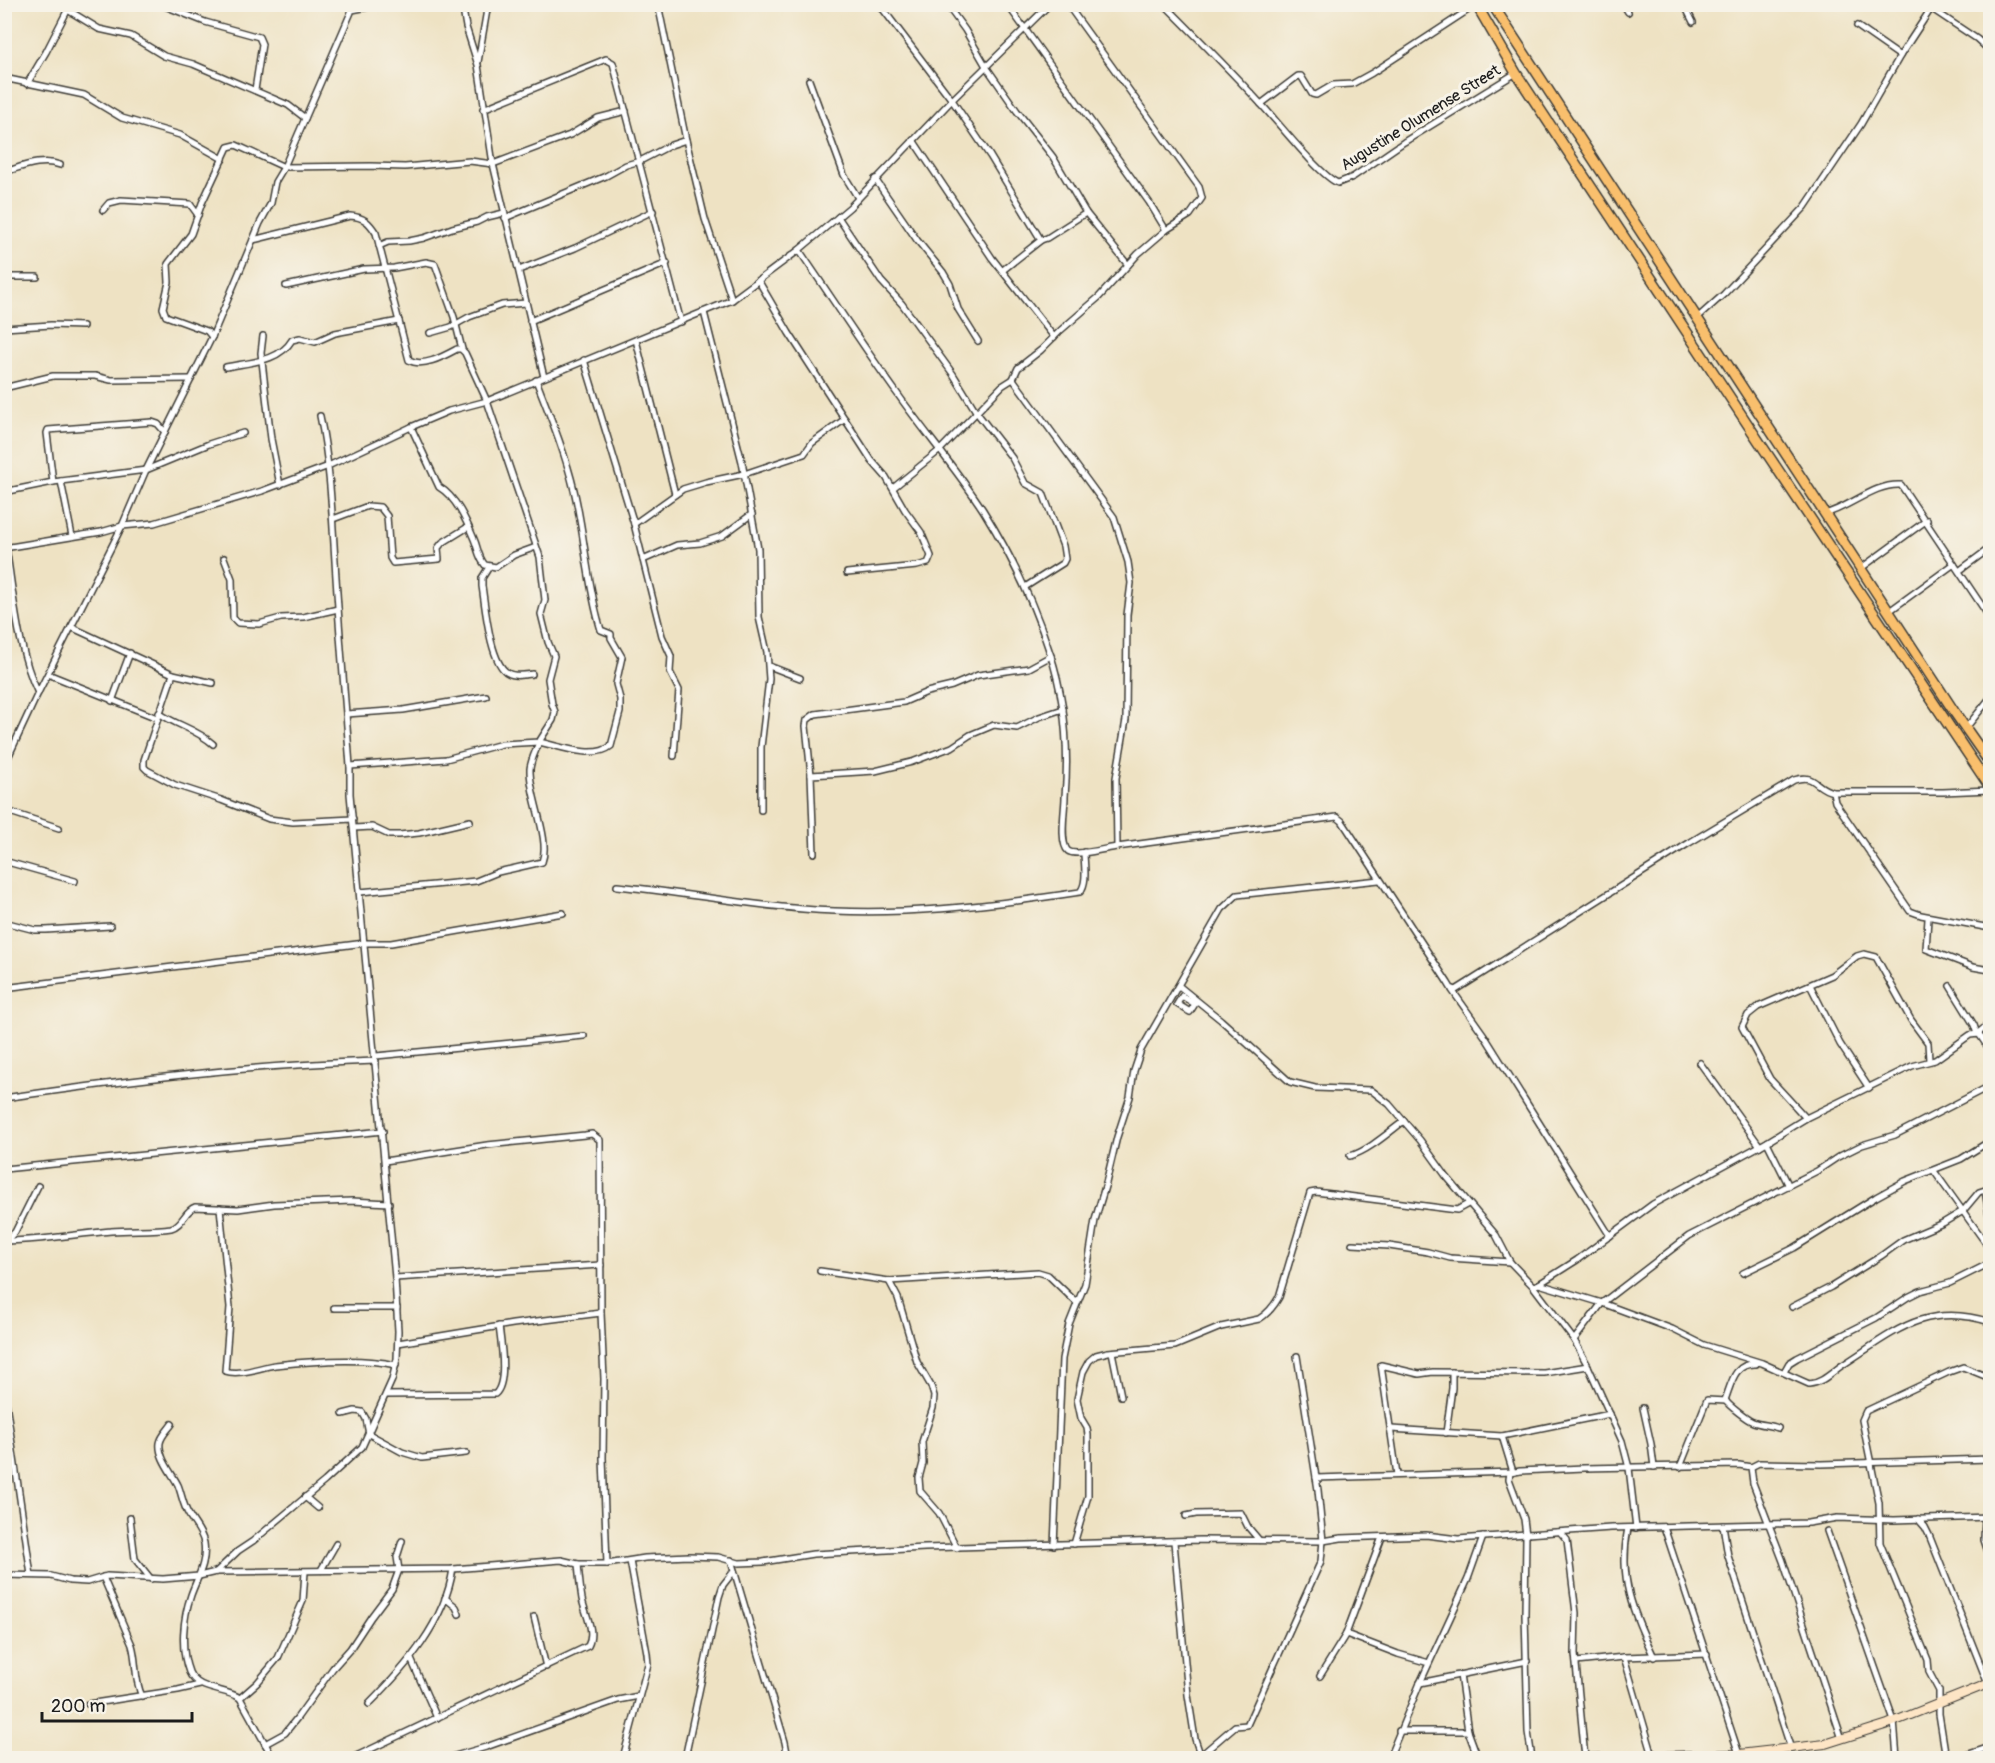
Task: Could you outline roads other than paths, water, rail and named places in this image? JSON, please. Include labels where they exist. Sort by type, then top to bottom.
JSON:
[{"type":"highway","points":[[1492,4],[1888,612],[1990,763]]},
{"type":"highway","points":[[1476,5],[1516,73],[1990,788]]},
{"type":"highway","points":[[1760,443],[1772,434]]},
{"type":"street","points":[[58,4],[99,29],[131,36],[164,56],[193,64],[288,105],[305,118]]},
{"type":"street","points":[[160,4],[205,22],[259,37],[262,44],[255,90]]},
{"type":"street","points":[[4,766],[212,337],[271,203],[275,182],[284,167],[353,7],[383,4]]},
{"type":"street","points":[[462,4],[466,27],[478,65],[483,109],[504,216],[544,377]]},
{"type":"street","points":[[478,65],[488,4]]},
{"type":"street","points":[[658,4],[705,219],[732,300]]},
{"type":"street","points":[[879,4],[952,100],[990,156],[1041,240]]},
{"type":"street","points":[[946,4],[965,30],[987,68],[1053,157],[1086,213],[1128,265]]},
{"type":"street","points":[[1008,4],[1149,202],[1166,230]]},
{"type":"street","points":[[38,693],[30,676],[19,632],[5,548],[101,532],[122,526],[154,523],[280,485],[326,467],[449,411],[487,401],[732,300],[799,250],[838,217],[1050,4]]},
{"type":"street","points":[[892,488],[940,450],[1002,386],[1013,379],[1018,368],[1099,297],[1128,265],[1166,230],[1190,215],[1200,202],[1202,195],[1199,187],[1067,4]]},
{"type":"street","points":[[1164,4],[1261,104],[1298,76],[1301,76],[1312,94],[1316,95],[1333,85],[1352,84],[1476,5]]},
{"type":"street","points":[[1623,4],[1628,12]]},
{"type":"street","points":[[1686,5],[1693,22]]},
{"type":"street","points":[[1696,319],[1724,294],[1805,207],[1933,7],[1990,51]]},
{"type":"street","points":[[27,84],[67,11]]},
{"type":"street","points":[[1857,26],[1900,56]]},
{"type":"street","points":[[483,109],[606,59],[613,63],[681,322]]},
{"type":"street","name":"Augustine Olumense Street","points":[[1261,104],[1315,163],[1338,183],[1353,177],[1404,142],[1516,73]]},
{"type":"street","points":[[4,78],[84,95],[122,118],[180,135],[223,159]]},
{"type":"street","points":[[808,80],[844,175],[858,198]]},
{"type":"street","points":[[212,337],[207,331],[163,313],[170,282],[168,264],[190,234],[228,147],[236,145],[284,167],[405,167],[470,161],[493,164],[570,135],[598,118],[626,111]]},
{"type":"street","points":[[379,246],[388,242],[424,238],[487,217],[504,216],[606,176],[626,165],[686,140]]},
{"type":"street","points":[[913,140],[992,258],[1054,337]]},
{"type":"street","points":[[4,171],[47,162],[60,165]]},
{"type":"street","points":[[875,179],[946,278],[958,309],[978,341]]},
{"type":"street","points":[[102,210],[115,201],[134,200],[190,204],[198,215]]},
{"type":"street","points":[[519,270],[575,248],[653,211]]},
{"type":"street","points":[[1003,270],[1041,240],[1086,213]]},
{"type":"street","points":[[253,240],[358,216],[370,224],[376,233],[410,360],[414,363],[426,362],[462,349]]},
{"type":"street","points":[[838,217],[881,281],[902,304],[953,374],[977,413],[1012,458],[1025,483],[1043,493],[1065,555],[1063,563],[1025,587]]},
{"type":"street","points":[[799,250],[899,396],[982,509],[1025,587],[1051,656],[1063,709],[1067,747],[1064,846],[1072,853],[1084,852],[1335,817],[1342,821],[1484,1035],[1610,1236]]},
{"type":"street","points":[[286,286],[364,268],[385,269],[426,262],[435,264],[456,324],[462,349],[487,401],[540,557],[544,594],[542,614],[548,642],[554,656],[548,679],[555,712],[553,720],[539,742],[530,767],[544,843],[542,862],[498,872],[476,881],[360,892]]},
{"type":"street","points":[[531,321],[667,263]]},
{"type":"street","points":[[4,277],[37,277]]},
{"type":"street","points":[[758,280],[844,419],[926,540],[931,560],[928,563],[847,573]]},
{"type":"street","points":[[430,333],[502,306],[526,303]]},
{"type":"street","points":[[704,312],[744,474],[758,549],[759,617],[769,666],[761,747],[761,810]]},
{"type":"street","points":[[226,367],[261,360],[286,351],[292,340],[300,338],[315,342],[335,333],[399,321]]},
{"type":"street","points":[[4,328],[51,325],[83,326]]},
{"type":"street","points":[[263,336],[260,344],[261,360],[271,439],[280,485]]},
{"type":"street","points":[[636,340],[675,494]]},
{"type":"street","points":[[585,360],[634,524],[662,636],[671,656],[670,672],[679,690],[674,756]]},
{"type":"street","points":[[4,388],[53,376],[95,376],[111,380],[191,379]]},
{"type":"street","points":[[1013,379],[1114,517],[1128,562],[1131,583],[1127,615],[1126,720],[1116,778],[1117,846]]},
{"type":"street","points":[[350,766],[446,759],[502,744],[539,742],[587,753],[610,748],[620,711],[616,684],[622,657],[611,639],[611,634],[601,630],[594,606],[589,566],[564,451],[536,380]]},
{"type":"street","points":[[216,1572],[362,1447],[386,1395],[396,1365],[398,1343],[389,1203],[350,794],[333,519],[326,467],[327,454],[320,416]]},
{"type":"street","points":[[634,524],[683,489],[744,474],[804,454],[812,443],[844,419]]},
{"type":"street","points":[[52,482],[48,430],[152,422],[158,424],[165,432]]},
{"type":"street","points":[[411,427],[439,487],[452,500],[475,540],[479,556],[489,567],[496,567],[514,555],[536,547]]},
{"type":"street","points":[[4,492],[52,482],[146,470],[209,444],[243,433]]},
{"type":"street","points":[[61,481],[72,536]]},
{"type":"street","points":[[1824,514],[1837,511],[1878,489],[1901,485],[1927,520],[1990,618]]},
{"type":"street","points":[[333,519],[368,506],[380,507],[387,516],[390,558],[392,562],[398,563],[439,559],[438,548],[442,543],[468,527]]},
{"type":"street","points":[[643,560],[677,545],[699,543],[722,537],[752,514]]},
{"type":"street","points":[[1860,569],[1927,520]]},
{"type":"street","points":[[1959,571],[1990,548]]},
{"type":"street","points":[[224,558],[232,579],[233,618],[238,623],[259,624],[338,609]]},
{"type":"street","points":[[1888,612],[1954,564]]},
{"type":"street","points":[[489,567],[483,578],[482,586],[490,638],[497,657],[509,674],[532,674]]},
{"type":"street","points":[[71,627],[173,674],[213,683]]},
{"type":"street","points":[[111,701],[130,653]]},
{"type":"street","points":[[814,853],[811,775],[806,726],[807,720],[814,714],[904,702],[978,675],[1029,668],[1051,656]]},
{"type":"street","points":[[769,666],[800,678]]},
{"type":"street","points":[[48,674],[111,701],[196,730],[213,744]]},
{"type":"street","points":[[173,674],[143,764],[147,770],[154,775],[269,819],[293,822],[353,819]]},
{"type":"street","points":[[346,714],[403,710],[486,696]]},
{"type":"street","points":[[1966,728],[1990,698]]},
{"type":"street","points":[[811,775],[875,771],[912,762],[952,747],[970,735],[994,725],[1017,728],[1063,709]]},
{"type":"street","points":[[1451,988],[1456,990],[1462,987],[1689,843],[1794,780],[1810,778],[1825,790],[1833,792],[1943,792],[1990,788]]},
{"type":"street","points":[[1833,792],[1835,802],[1910,911],[1990,928]]},
{"type":"street","points":[[4,810],[59,828]]},
{"type":"street","points":[[354,828],[372,827],[389,835],[399,835],[470,821]]},
{"type":"street","points":[[617,886],[802,909],[878,913],[915,911],[1015,901],[1080,891],[1084,883],[1084,852]]},
{"type":"street","points":[[4,861],[75,881]]},
{"type":"street","points":[[1054,1545],[1062,1359],[1069,1324],[1085,1284],[1098,1207],[1106,1184],[1116,1137],[1130,1097],[1134,1071],[1141,1050],[1222,909],[1237,895],[1379,880]]},
{"type":"street","points":[[4,988],[365,943],[391,943],[563,913]]},
{"type":"street","points":[[1928,919],[1926,949],[1973,967],[1990,970]]},
{"type":"street","points":[[4,922],[35,930],[110,926]]},
{"type":"street","points":[[1806,1118],[1770,1079],[1742,1027],[1748,1015],[1758,1007],[1832,975],[1857,956],[1876,957],[1911,1020],[1928,1043],[1929,1060]]},
{"type":"street","points":[[1179,986],[1290,1082],[1315,1088],[1371,1090],[1389,1104],[1404,1121],[1468,1204],[1496,1235],[1510,1262],[1536,1285],[1574,1340],[1622,1441],[1629,1468],[1636,1528]]},
{"type":"street","points":[[1810,986],[1840,1044],[1869,1088]]},
{"type":"street","points":[[1950,986],[1977,1034],[1982,1037],[1990,1050]]},
{"type":"street","points":[[1536,1285],[1610,1236],[1653,1204],[1760,1146],[1806,1118],[1912,1066],[1942,1056],[1990,1023]]},
{"type":"street","points":[[4,1098],[119,1081],[338,1062],[584,1036]]},
{"type":"street","points":[[1700,1063],[1760,1146]]},
{"type":"street","points":[[1574,1340],[1602,1303],[1689,1236],[1789,1186],[1862,1145],[1895,1135],[1990,1086]]},
{"type":"street","points":[[1350,1156],[1381,1140],[1404,1121]]},
{"type":"street","points":[[4,1168],[382,1131]]},
{"type":"street","points":[[385,1161],[487,1145],[592,1134],[600,1140],[603,1458],[607,1564]]},
{"type":"street","points":[[1743,1273],[1794,1248],[1895,1186],[1961,1159],[1990,1141]]},
{"type":"street","points":[[1767,1142],[1789,1186]]},
{"type":"street","points":[[1934,1171],[1990,1249]]},
{"type":"street","points":[[5,1241],[15,1232],[38,1186]]},
{"type":"street","points":[[1792,1307],[1831,1287],[1903,1240],[1943,1223],[1963,1211],[1978,1192],[1985,1190],[1990,1221]]},
{"type":"street","points":[[1074,1544],[1088,1496],[1089,1435],[1081,1418],[1077,1399],[1083,1372],[1089,1360],[1095,1355],[1112,1352],[1174,1346],[1209,1331],[1259,1318],[1266,1314],[1280,1297],[1310,1193],[1457,1210],[1468,1204]]},
{"type":"street","points":[[5,1241],[34,1241],[112,1230],[171,1228],[189,1209],[195,1207],[238,1209],[274,1204],[352,1201],[389,1203]]},
{"type":"street","points":[[220,1208],[230,1307],[225,1371],[237,1372],[274,1365],[370,1360],[396,1365]]},
{"type":"street","points":[[1352,1244],[1389,1246],[1450,1258],[1510,1262]]},
{"type":"street","points":[[1785,1372],[1789,1363],[1797,1358],[1876,1318],[1908,1297],[1920,1291],[1950,1283],[1990,1263]]},
{"type":"street","points":[[395,1278],[601,1265]]},
{"type":"street","points":[[820,1270],[889,1281],[1038,1272],[1048,1275],[1077,1303]]},
{"type":"street","points":[[889,1281],[898,1298],[917,1362],[934,1396],[933,1408],[922,1442],[923,1463],[919,1478],[920,1491],[939,1513],[957,1548]]},
{"type":"street","points":[[1536,1285],[1602,1303],[1672,1329],[1704,1345],[1764,1364],[1804,1383],[1814,1384],[1827,1378],[1892,1334],[1926,1317],[1968,1315],[1990,1322]]},
{"type":"street","points":[[334,1308],[397,1308]]},
{"type":"street","points":[[398,1343],[499,1326],[601,1313]]},
{"type":"street","points":[[386,1395],[495,1394],[501,1388],[502,1379],[499,1326]]},
{"type":"street","points":[[1112,1352],[1121,1396]]},
{"type":"street","points":[[1201,1757],[1235,1726],[1245,1726],[1249,1722],[1321,1561],[1323,1541],[1316,1478],[1297,1356]]},
{"type":"street","points":[[1764,1364],[1745,1364],[1739,1368],[1729,1388],[1726,1401],[1728,1405],[1753,1422],[1766,1423],[1778,1428]]},
{"type":"street","points":[[1397,1475],[1381,1365],[1419,1374],[1544,1373],[1588,1366]]},
{"type":"street","points":[[1946,1758],[1939,1691],[1880,1543],[1880,1503],[1862,1420],[1866,1411],[1963,1367],[1990,1378]]},
{"type":"street","points":[[1446,1433],[1452,1372]]},
{"type":"street","points":[[4,1389],[31,1575]]},
{"type":"street","points":[[1680,1467],[1707,1400],[1726,1401]]},
{"type":"street","points":[[1643,1408],[1652,1444],[1654,1467]]},
{"type":"street","points":[[343,1414],[362,1412],[369,1434]]},
{"type":"street","points":[[1391,1429],[1502,1436],[1610,1414]]},
{"type":"street","points":[[172,1424],[163,1437],[161,1449],[179,1487],[184,1505],[203,1541],[204,1563],[188,1606],[184,1632],[186,1662],[193,1679],[200,1684],[240,1698],[273,1758]]},
{"type":"street","points":[[369,1434],[402,1452],[422,1458],[466,1453]]},
{"type":"street","points":[[1502,1436],[1513,1472]]},
{"type":"street","points":[[1316,1478],[1584,1468],[1738,1465],[1751,1467],[1759,1463],[1871,1463],[1990,1459]]},
{"type":"street","points":[[1751,1467],[1753,1483],[1812,1644],[1842,1739]]},
{"type":"street","points":[[1513,1472],[1509,1475],[1509,1479],[1524,1519],[1526,1535],[1528,1732],[1532,1758]]},
{"type":"street","points":[[305,1497],[318,1508]]},
{"type":"street","points":[[1186,1516],[1241,1513],[1248,1527],[1259,1540]]},
{"type":"street","points":[[4,1575],[51,1576],[75,1582],[91,1582],[103,1577],[151,1579],[199,1576],[216,1572],[453,1569],[561,1560],[578,1564],[607,1564],[689,1556],[718,1557],[739,1563],[763,1562],[813,1554],[957,1548],[1259,1540],[1323,1541],[1341,1538],[1426,1535],[1458,1539],[1628,1528],[1808,1523],[1837,1518],[1988,1517],[1984,1540],[1990,1558]]},
{"type":"street","points":[[130,1518],[135,1559],[151,1579]]},
{"type":"street","points":[[1561,1533],[1567,1540],[1576,1613],[1576,1662],[1584,1758],[1739,1754],[1826,1744],[1894,1721],[1989,1683],[1929,1534],[1918,1519]]},
{"type":"street","points":[[1723,1525],[1728,1556],[1791,1749]]},
{"type":"street","points":[[1664,1527],[1739,1754]]},
{"type":"street","points":[[1628,1528],[1624,1547],[1626,1582],[1633,1612],[1654,1657]]},
{"type":"street","points":[[1827,1531],[1894,1721],[1897,1758]]},
{"type":"street","points":[[1567,1540],[1571,1532]]},
{"type":"street","points":[[1389,1758],[1420,1683],[1468,1579],[1483,1537]]},
{"type":"street","points":[[1320,1676],[1346,1634],[1382,1538]]},
{"type":"street","points":[[265,1744],[285,1733],[333,1668],[350,1649],[392,1589],[399,1570],[397,1557],[402,1541]]},
{"type":"street","points":[[1174,1542],[1188,1695],[1201,1757]]},
{"type":"street","points":[[321,1570],[336,1544]]},
{"type":"street","points":[[731,1560],[788,1758]]},
{"type":"street","points":[[623,1758],[648,1664],[630,1561]]},
{"type":"street","points":[[352,1758],[584,1650],[590,1644],[590,1628],[582,1598],[578,1564]]},
{"type":"street","points":[[369,1704],[395,1678],[426,1637],[445,1598],[453,1569]]},
{"type":"street","points":[[685,1758],[719,1597],[723,1585],[734,1571]]},
{"type":"street","points":[[240,1698],[257,1683],[278,1658],[303,1601],[305,1572]]},
{"type":"street","points":[[103,1577],[132,1645],[138,1689],[142,1696]]},
{"type":"street","points":[[445,1598],[456,1607],[459,1614]]},
{"type":"street","points":[[534,1617],[546,1667]]},
{"type":"street","points":[[1346,1634],[1429,1663]]},
{"type":"street","points":[[1576,1662],[1624,1657],[1707,1654]]},
{"type":"street","points":[[1624,1657],[1653,1756]]},
{"type":"street","points":[[411,1659],[437,1718]]},
{"type":"street","points":[[1420,1683],[1527,1661]]},
{"type":"street","points":[[1460,1675],[1468,1731],[1478,1758]]},
{"type":"street","points":[[88,1704],[178,1690],[200,1684]]},
{"type":"street","points":[[448,1758],[486,1747],[618,1700],[639,1696]]},
{"type":"street","points":[[1399,1731],[1468,1731]]},
{"type":"street","points":[[1958,1758],[1990,1746]]}]
